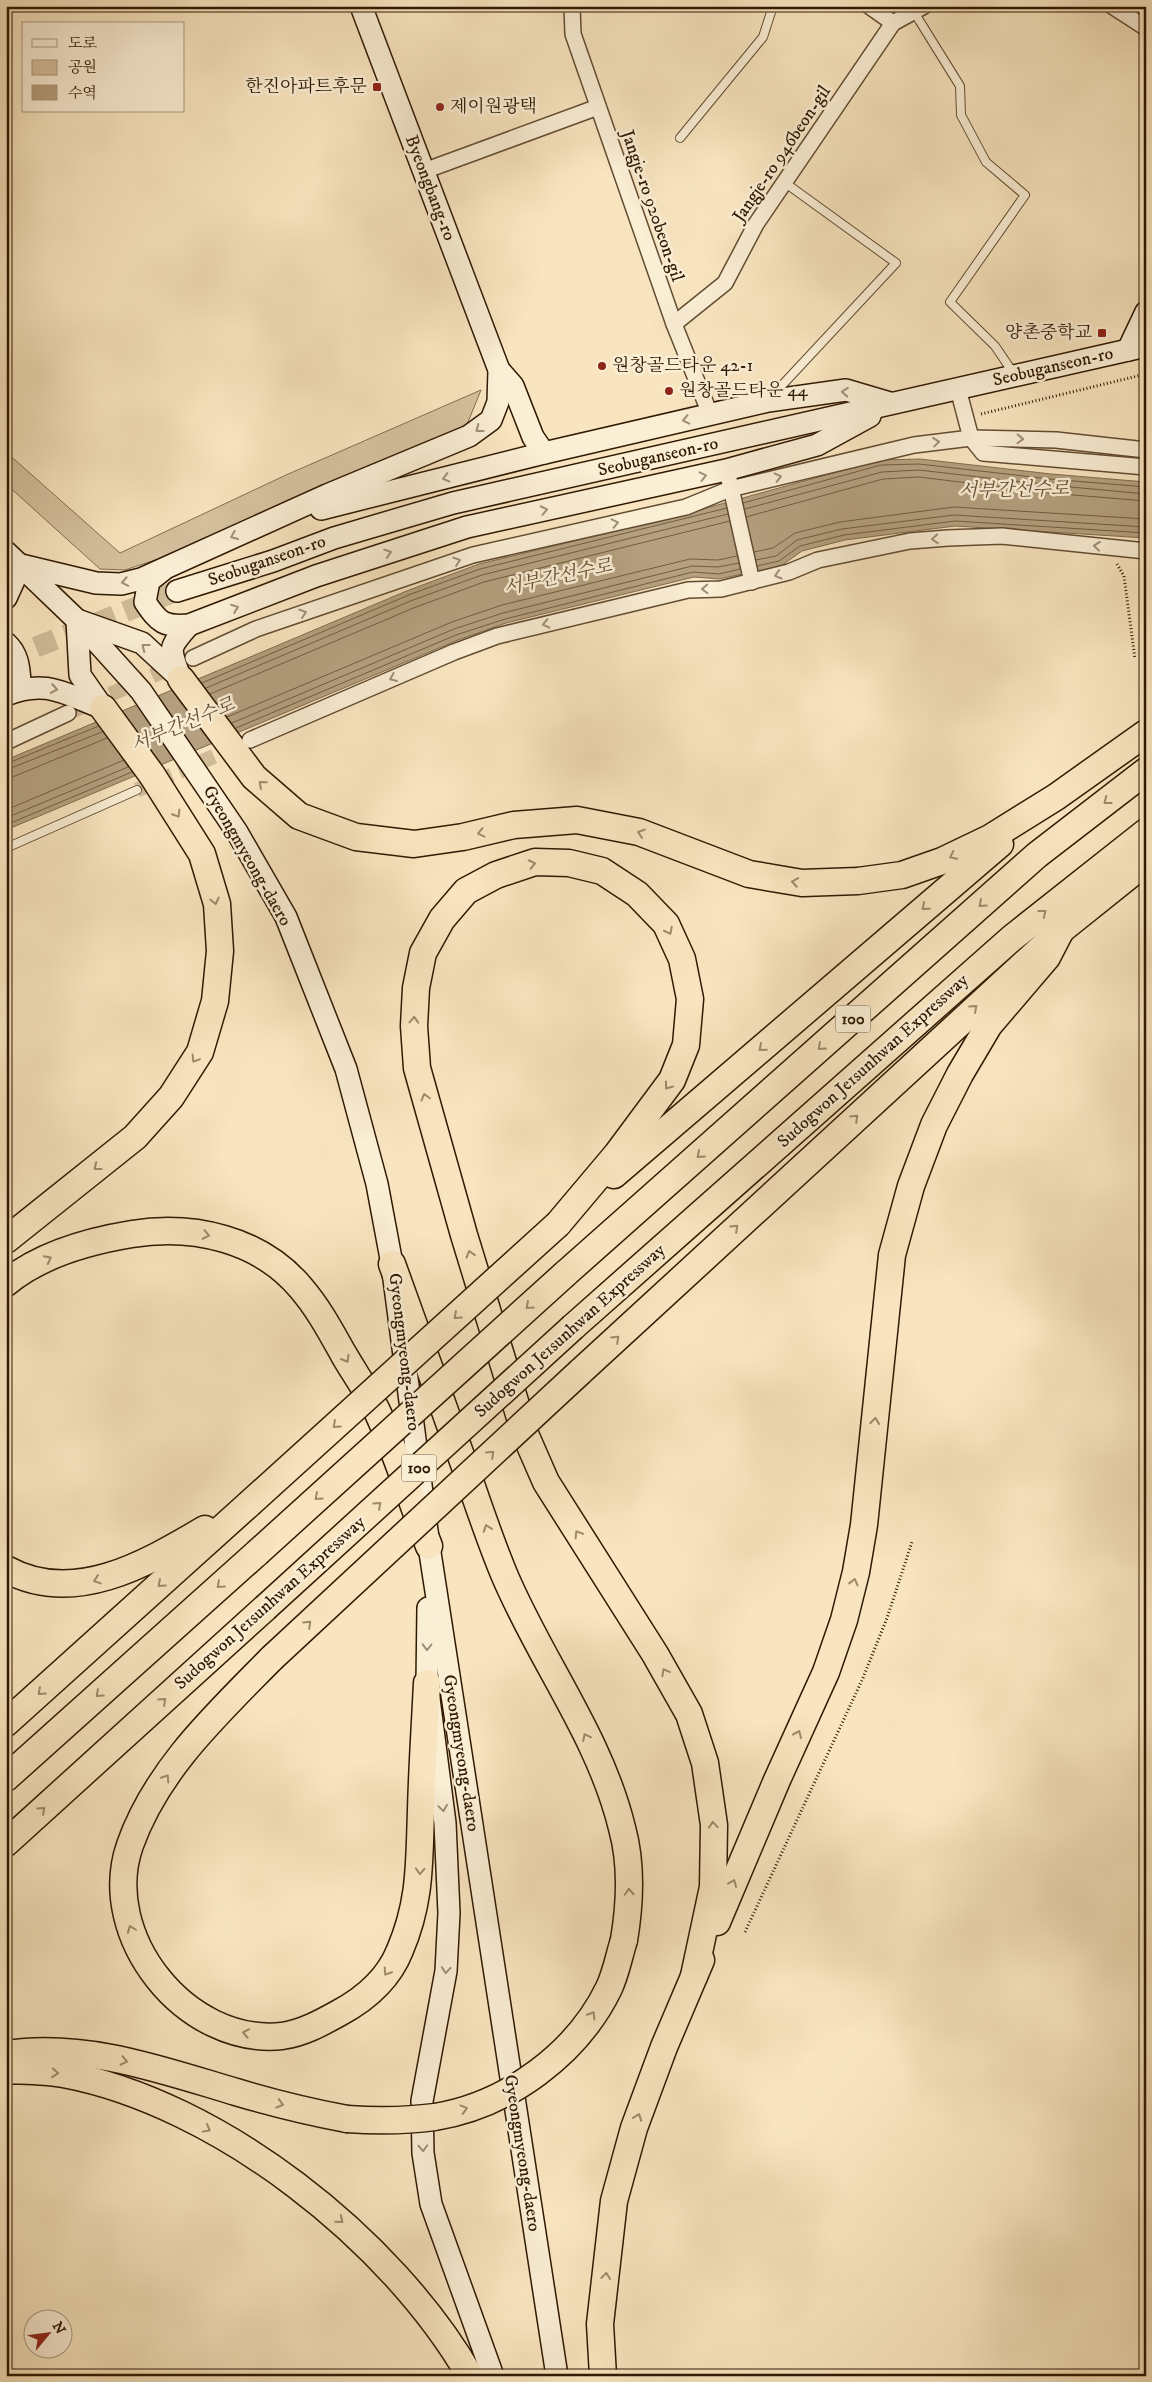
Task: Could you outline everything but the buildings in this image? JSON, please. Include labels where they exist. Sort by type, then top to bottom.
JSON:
[{"type":"highway","points":[[187,669],[238,741],[254,777],[299,816],[356,837],[414,844],[463,837],[514,825],[576,820],[639,832],[749,874],[802,883],[858,881],[902,874],[942,861],[990,838],[1056,797],[1146,732]]},
{"type":"highway","points":[[6,1240],[135,1137],[171,1097],[200,1052],[215,1001],[220,951],[217,904],[202,854],[145,782],[103,708]]},
{"type":"highway","name":"100","points":[[6,1778],[565,1274],[1037,855],[1146,770]]},
{"type":"highway","points":[[6,1723],[558,1224],[937,897],[1056,797]]},
{"type":"highway","name":"Sudogwon Je1sunhwan Expressway","points":[[6,1843],[573,1327],[1012,938],[1146,832]]},
{"type":"highway","points":[[558,1224],[617,1154],[672,1080],[686,1045],[690,999],[682,959],[666,924],[637,894],[602,871],[569,863],[535,862],[496,875],[466,891],[442,919],[423,953],[416,988],[414,1016],[417,1068],[464,1235],[525,1434],[546,1482],[655,1654],[684,1706],[705,1763],[714,1826],[713,1887],[694,1976]]},
{"type":"highway","points":[[427,1682],[420,1875],[413,1912],[400,1952],[379,1985],[347,2008],[313,2028],[282,2036],[251,2034],[221,2028],[194,2012],[160,1983],[141,1954],[127,1918],[123,1884],[129,1847],[146,1808],[177,1760],[208,1723],[272,1658],[580,1372],[1061,930],[1146,862]]},
{"type":"highway","points":[[603,2376],[600,2324],[614,2201],[634,2128],[664,2047],[777,1780],[826,1672],[844,1620],[856,1572],[864,1525],[892,1255],[911,1186],[934,1125],[960,1074],[989,1025],[1047,957],[1061,930]]},
{"type":"highway","points":[[6,1283],[53,1256],[98,1240],[144,1232],[185,1230],[233,1240],[271,1261],[300,1287],[323,1316],[376,1410],[429,1546]]},
{"type":"highway","points":[[6,2054],[25,2051],[94,2054],[174,2072],[298,2109],[347,2119],[388,2121],[436,2116],[484,2103],[520,2084],[552,2063],[587,2024],[610,1987],[624,1940],[630,1906],[623,1829],[608,1781],[575,1713],[528,1626],[504,1574],[392,1264]]},
{"type":"highway","points":[[6,1568],[45,1581],[88,1583],[135,1567],[249,1504]]},
{"type":"highway","points":[[6,2070],[62,2074],[117,2088],[172,2110],[264,2162],[347,2226],[388,2266],[423,2307],[458,2355],[470,2376]]},
{"type":"street","name":"Byeongbang-ro","points":[[361,6],[499,370]]},
{"type":"street","name":"Jangje-ro 920beon-gil","points":[[572,6],[573,34],[674,324],[710,414]]},
{"type":"street","points":[[869,6],[893,23]]},
{"type":"street","points":[[1112,6],[1145,28]]},
{"type":"street","name":"Jangje-ro 946beon-gil","points":[[674,324],[725,283],[756,224],[893,23],[919,9]]},
{"type":"street","points":[[424,170],[598,107]]},
{"type":"street","points":[[1137,348],[1146,312]]},
{"type":"street","name":"Seobuganseon-ro","points":[[177,591],[273,561],[334,538],[454,503],[1137,348]]},
{"type":"street","points":[[499,370],[513,386],[533,437],[544,453]]},
{"type":"street","points":[[6,598],[13,559],[96,583],[121,584],[141,578],[169,564],[469,436],[491,420],[498,402],[499,370]]},
{"type":"street","points":[[958,389],[971,438],[983,453],[1146,468]]},
{"type":"street","points":[[279,517],[332,506],[544,453],[768,401],[846,390],[892,404]]},
{"type":"street","points":[[187,669],[256,630],[473,555],[686,508],[817,445],[892,404]]},
{"type":"street","points":[[169,564],[149,581],[145,602],[157,620],[172,627],[189,625],[316,576],[467,527],[730,486],[914,445],[971,438],[1056,440],[1146,450]]},
{"type":"street","points":[[730,486],[752,579]]},
{"type":"street","points":[[238,741],[497,636],[688,590],[720,589],[752,579],[789,572],[818,560],[910,541],[1002,536],[1146,551]]},
{"type":"street","name":"Gyeongmyeong-daero","points":[[13,559],[77,620],[141,691],[189,758],[237,832],[286,917],[346,1069],[377,1184],[392,1264],[429,1546],[557,2376]]},
{"type":"street","points":[[103,708],[80,675],[77,620],[142,643],[187,669]]},
{"type":"street","points":[[187,669],[171,652],[172,644],[189,625]]},
{"type":"street","points":[[6,643],[12,648],[19,663],[20,682],[8,694]]},
{"type":"street","points":[[8,694],[40,687],[53,688],[103,708]]},
{"type":"street","points":[[6,742],[68,713]]},
{"type":"street","points":[[429,1546],[427,1682],[445,1822],[449,1914],[446,1971],[422,2101],[423,2153],[431,2204],[493,2376]]},
{"type":"lane","points":[[680,138],[763,37],[773,6]]},
{"type":"lane","points":[[919,9],[960,86],[961,115],[986,162],[1025,195],[950,302],[995,346],[1015,376]]},
{"type":"lane","points":[[768,401],[780,385],[823,342],[896,263],[784,182]]},
{"type":"lane","points":[[6,848],[145,782]]},
{"type":"path","points":[[1113,556],[1124,576],[1135,659]]},
{"type":"path","points":[[746,1932],[863,1678],[887,1618],[912,1542]]},
{"type":"green space","points":[[481,390],[466,427],[167,556],[125,570],[100,569],[6,484],[6,452],[120,553],[286,475]]},
{"type":"water","name":"서부간선수로","points":[[920,459],[1051,474],[1146,482],[1146,538],[955,526],[845,540],[802,551],[781,566],[719,579],[694,577],[506,623],[458,640],[6,830],[6,760],[409,590],[479,564],[674,517],[880,460]]},
{"type":"tunnel","points":[[6,659],[177,591]]},
{"type":"tunnel","points":[[68,713],[177,665]]},
{"type":"tunnel","points":[[137,790],[238,746]]},
{"type":"place","name":"한진아파트후문","points":[[377,87]]},
{"type":"place","name":"제이원광택","points":[[440,107]]},
{"type":"place","name":"양촌중학교","points":[[1102,333]]},
{"type":"place","name":"원창골드타운 42-1","points":[[602,366]]},
{"type":"place","name":"원창골드타운 44","points":[[669,391]]}]
